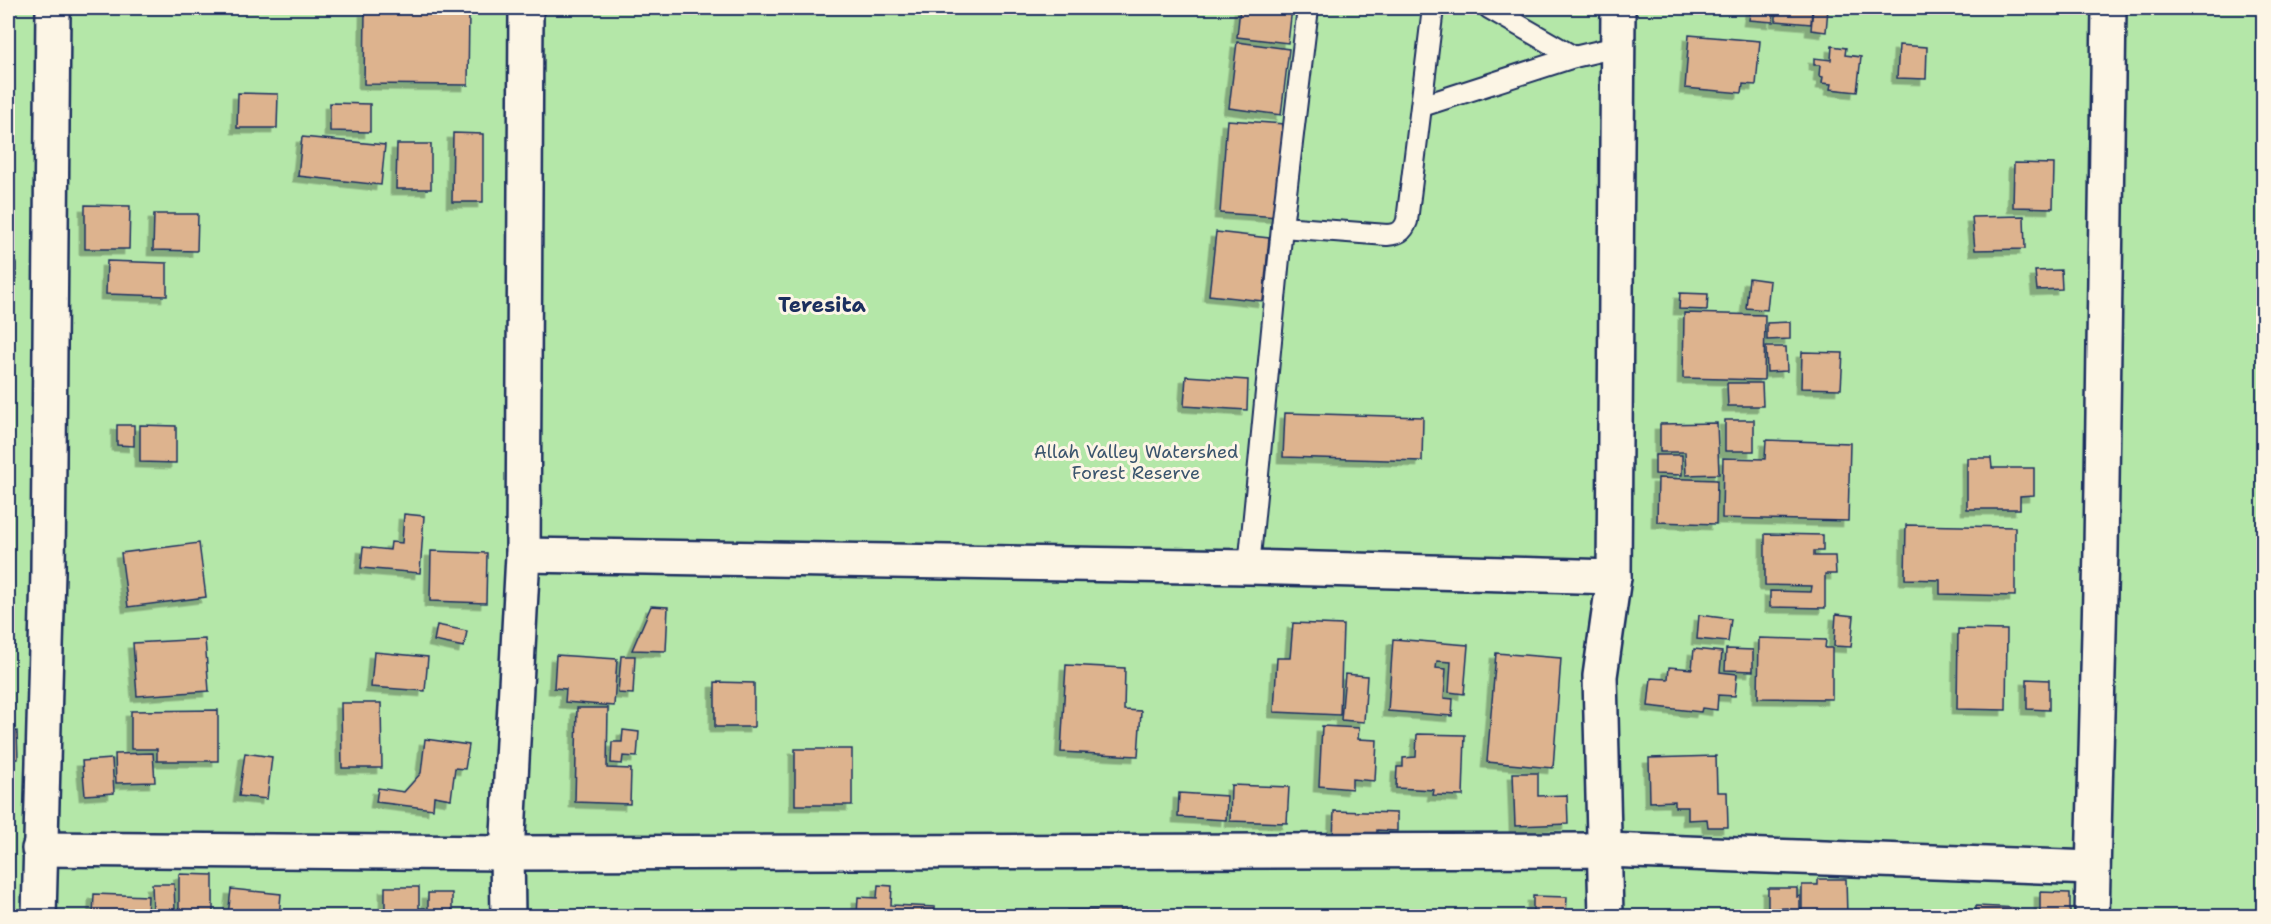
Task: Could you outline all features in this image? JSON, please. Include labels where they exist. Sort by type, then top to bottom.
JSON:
[{"type":"street","points":[[39,916],[48,571],[54,8]]},
{"type":"street","points":[[508,916],[507,853],[523,555],[526,8]]},
{"type":"street","points":[[1606,916],[1600,676],[1614,578],[1618,8]]},
{"type":"street","points":[[2092,916],[2101,550],[2109,8]]},
{"type":"street","points":[[523,555],[1249,567],[1614,578]]},
{"type":"street","points":[[39,849],[507,853],[1606,850],[2093,868]]},
{"type":"lane","points":[[1249,567],[1282,227],[1308,8]]},
{"type":"lane","points":[[1282,227],[1387,235],[1398,234],[1404,229],[1407,221],[1433,8]]},
{"type":"lane","points":[[1489,8],[1574,57]]},
{"type":"lane","points":[[1422,106],[1574,57],[1617,46]]},
{"type":"green space","name":"Allah Valley Watershed Forest Reserve","points":[[8,8],[2263,8],[2263,916],[8,916]]},
{"type":"building","points":[[1240,8],[1292,8],[1288,43],[1237,37]]},
{"type":"building","points":[[1751,8],[1774,8],[1773,22],[1749,20]]},
{"type":"building","points":[[1776,8],[1812,8],[1811,24],[1776,21]]},
{"type":"building","points":[[1813,8],[1828,8],[1826,32],[1811,30]]},
{"type":"building","points":[[365,11],[469,12],[468,85],[364,84]]},
{"type":"building","points":[[1689,35],[1760,41],[1756,85],[1743,84],[1742,93],[1685,88]]},
{"type":"building","points":[[1237,42],[1289,49],[1281,115],[1229,108]]},
{"type":"building","points":[[1899,45],[1927,47],[1926,79],[1897,78]]},
{"type":"building","points":[[1832,46],[1846,48],[1845,55],[1861,57],[1857,92],[1830,89],[1831,84],[1822,83],[1823,77],[1819,76],[1820,65],[1814,65],[1814,58],[1831,60]]},
{"type":"building","points":[[238,93],[278,94],[277,128],[237,128]]},
{"type":"building","points":[[330,103],[370,104],[370,132],[330,131]]},
{"type":"building","points":[[1227,120],[1285,124],[1279,217],[1220,213]]},
{"type":"building","points":[[453,133],[483,134],[483,202],[452,202]]},
{"type":"building","points":[[302,137],[385,145],[381,185],[298,176]]},
{"type":"building","points":[[397,144],[431,144],[431,189],[396,189]]},
{"type":"building","points":[[2014,163],[2054,164],[2053,208],[2013,207]]},
{"type":"building","points":[[85,205],[130,206],[129,249],[85,249]]},
{"type":"building","points":[[154,214],[198,214],[197,251],[153,250]]},
{"type":"building","points":[[2024,216],[2025,249],[1975,250],[1972,217]]},
{"type":"building","points":[[1216,232],[1269,238],[1263,301],[1209,295]]},
{"type":"building","points":[[107,261],[167,263],[167,296],[106,294]]},
{"type":"building","points":[[8,263],[16,263],[16,282],[8,282]]},
{"type":"building","points":[[2061,270],[2062,289],[2037,290],[2035,271]]},
{"type":"building","points":[[1749,278],[1770,281],[1767,310],[1746,308]]},
{"type":"building","points":[[1680,293],[1708,294],[1707,310],[1679,309]]},
{"type":"building","points":[[1684,313],[1765,315],[1764,380],[1683,378]]},
{"type":"building","points":[[1790,322],[1790,339],[1767,340],[1767,323]]},
{"type":"building","points":[[1766,347],[1786,347],[1787,371],[1767,372]]},
{"type":"building","points":[[1802,352],[1843,353],[1841,389],[1801,388]]},
{"type":"building","points":[[1186,376],[1248,380],[1247,410],[1184,406]]},
{"type":"building","points":[[1727,383],[1762,383],[1763,406],[1728,406]]},
{"type":"building","points":[[1285,413],[1423,417],[1422,461],[1283,457]]},
{"type":"building","points":[[1725,420],[1754,420],[1754,451],[1725,451]]},
{"type":"building","points":[[1717,423],[1719,474],[1686,475],[1685,452],[1660,452],[1660,424]]},
{"type":"building","points":[[117,425],[134,425],[134,446],[117,445]]},
{"type":"building","points":[[140,425],[176,426],[176,463],[140,462]]},
{"type":"building","points":[[1766,440],[1850,443],[1848,521],[1722,518],[1723,458],[1765,459]]},
{"type":"building","points":[[1655,455],[1682,455],[1682,475],[1655,474]]},
{"type":"building","points":[[1967,458],[1991,458],[1992,468],[2034,468],[2034,495],[2020,496],[2020,509],[1967,509]]},
{"type":"building","points":[[1658,478],[1717,480],[1716,524],[1657,522]]},
{"type":"building","points":[[404,514],[424,516],[420,573],[361,568],[363,547],[390,550],[391,542],[402,543]]},
{"type":"building","points":[[1906,525],[2015,527],[2015,596],[1940,594],[1940,580],[1905,579]]},
{"type":"building","points":[[1765,534],[1823,535],[1823,551],[1814,551],[1814,556],[1835,556],[1836,574],[1825,574],[1825,608],[1770,607],[1770,591],[1811,592],[1812,586],[1765,585]]},
{"type":"building","points":[[199,543],[206,597],[128,607],[121,553]]},
{"type":"building","points":[[431,551],[487,553],[486,603],[430,601]]},
{"type":"building","points":[[651,606],[668,607],[666,651],[632,650]]},
{"type":"building","points":[[1836,614],[1854,616],[1851,647],[1834,646]]},
{"type":"building","points":[[1699,615],[1731,619],[1728,642],[1697,639]]},
{"type":"building","points":[[1293,623],[1343,625],[1340,715],[1274,712],[1277,658],[1290,658]]},
{"type":"building","points":[[437,625],[467,631],[464,647],[434,641]]},
{"type":"building","points":[[1958,629],[2007,630],[2006,710],[1957,709]]},
{"type":"building","points":[[1759,638],[1826,640],[1825,648],[1832,648],[1832,699],[1758,698]]},
{"type":"building","points":[[205,639],[209,691],[137,696],[133,643]]},
{"type":"building","points":[[1393,639],[1468,645],[1464,694],[1449,692],[1451,662],[1437,661],[1436,668],[1446,669],[1444,698],[1453,699],[1452,716],[1388,711]]},
{"type":"building","points":[[1694,649],[1722,652],[1720,672],[1737,674],[1735,696],[1718,695],[1717,710],[1702,708],[1701,712],[1648,706],[1651,678],[1668,679],[1669,667],[1692,669]]},
{"type":"building","points":[[1726,649],[1753,650],[1753,671],[1725,670]]},
{"type":"building","points":[[374,652],[428,657],[425,691],[371,687]]},
{"type":"building","points":[[1496,653],[1561,658],[1553,768],[1487,762]]},
{"type":"building","points":[[556,655],[617,659],[614,706],[565,702],[566,689],[554,688]]},
{"type":"building","points":[[621,656],[635,656],[633,694],[618,693]]},
{"type":"building","points":[[1066,665],[1125,668],[1124,710],[1141,711],[1138,756],[1061,752]]},
{"type":"building","points":[[1345,674],[1367,676],[1364,722],[1341,720]]},
{"type":"building","points":[[2027,679],[2049,680],[2049,710],[2027,709]]},
{"type":"building","points":[[715,682],[754,683],[754,727],[715,727]]},
{"type":"building","points":[[341,703],[381,703],[382,768],[342,768]]},
{"type":"building","points":[[577,708],[608,708],[607,768],[631,769],[630,804],[575,802]]},
{"type":"building","points":[[218,710],[218,761],[157,761],[157,749],[131,749],[131,711]]},
{"type":"building","points":[[1322,726],[1359,728],[1358,739],[1377,740],[1375,781],[1352,779],[1352,789],[1319,786]]},
{"type":"building","points":[[623,730],[639,732],[637,757],[623,756],[622,764],[611,763],[612,742],[622,742]]},
{"type":"building","points":[[17,731],[18,759],[8,759],[8,732]]},
{"type":"building","points":[[1417,734],[1465,735],[1463,796],[1433,795],[1434,790],[1396,788],[1397,767],[1403,767],[1403,758],[1416,757]]},
{"type":"building","points":[[425,739],[469,745],[465,769],[455,768],[451,799],[434,796],[433,809],[376,802],[378,788],[404,792],[421,773]]},
{"type":"building","points":[[795,749],[852,749],[852,805],[795,805]]},
{"type":"building","points":[[153,753],[155,782],[116,783],[115,754]]},
{"type":"building","points":[[245,753],[272,757],[267,799],[239,796]]},
{"type":"building","points":[[1716,756],[1717,792],[1727,792],[1728,827],[1708,827],[1707,819],[1688,820],[1688,807],[1675,807],[1675,801],[1650,802],[1649,758]]},
{"type":"building","points":[[112,759],[114,793],[85,795],[82,761]]},
{"type":"building","points":[[1513,773],[1538,773],[1538,796],[1567,795],[1568,824],[1515,826]]},
{"type":"building","points":[[1231,785],[1289,787],[1287,823],[1230,821]]},
{"type":"building","points":[[1179,793],[1227,796],[1226,820],[1178,817]]},
{"type":"building","points":[[1334,811],[1397,813],[1397,831],[1377,830],[1376,842],[1333,841]]},
{"type":"building","points":[[179,874],[213,875],[213,916],[179,916]]},
{"type":"building","points":[[1818,879],[1846,879],[1847,916],[1802,914],[1802,885],[1818,885]]},
{"type":"building","points":[[152,884],[174,884],[175,910],[153,910]]},
{"type":"building","points":[[878,885],[892,886],[891,905],[935,907],[935,916],[857,916],[858,897],[877,898]]},
{"type":"building","points":[[385,887],[419,887],[419,908],[425,908],[425,916],[385,916]]},
{"type":"building","points":[[1768,888],[1797,888],[1797,897],[1800,896],[1800,914],[1788,915],[1788,908],[1768,909]]},
{"type":"building","points":[[231,889],[281,894],[279,916],[228,916]]},
{"type":"building","points":[[2040,892],[2070,893],[2070,916],[2040,916]]},
{"type":"building","points":[[428,893],[452,893],[452,916],[428,916]]},
{"type":"building","points":[[94,894],[148,896],[147,916],[93,916]]},
{"type":"building","points":[[1533,896],[1567,897],[1566,916],[1533,916]]},
{"type":"building","points":[[1976,906],[2018,908],[2018,916],[1976,916]]},
{"type":"building","points":[[1067,910],[1126,910],[1126,916],[1067,916]]},
{"type":"district","name":"Teresita","points":[[822,305]]}]
